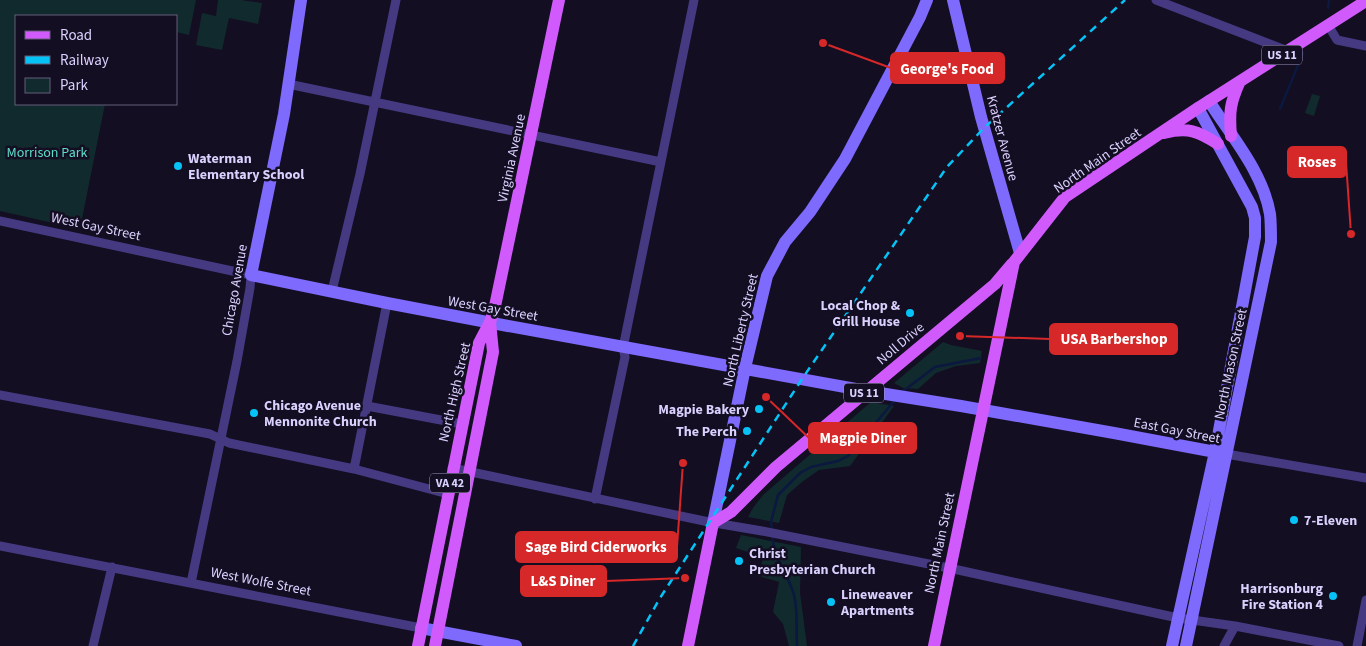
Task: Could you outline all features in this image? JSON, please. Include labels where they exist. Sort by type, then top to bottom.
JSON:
[{"type":"main road","name":"Virginia Avenue","points":[[490,322],[532,135],[559,0]]},
{"type":"main road","name":"North Main Street","points":[[934,646],[982,410],[1017,258],[1065,197],[1203,105],[1366,1]]},
{"type":"main road","points":[[1231,136],[1230,108],[1240,81]]},
{"type":"main road","points":[[1159,134],[1174,130],[1187,130],[1205,136],[1218,144]]},
{"type":"main road","name":"Noll Drive","points":[[714,523],[731,512],[776,467],[995,284],[1017,258]]},
{"type":"main road","name":"North High Street","points":[[418,646],[478,344],[490,322]]},
{"type":"main road","name":"North High Street","points":[[434,646],[493,352],[490,322]]},
{"type":"main road","name":"North Liberty Street","points":[[688,646],[714,523]]},
{"type":"street","name":"Chicago Avenue","points":[[191,583],[237,361],[251,275],[288,84],[301,0]]},
{"type":"street","points":[[332,291],[360,174],[396,0]]},
{"type":"street","points":[[595,499],[625,357],[623,347],[694,0]]},
{"type":"street","name":"North Liberty Street","points":[[714,523],[745,368],[763,289],[772,264],[785,242],[810,212],[845,159],[920,18],[927,0]]},
{"type":"street","name":"Kratzer Avenue","points":[[954,0],[1017,258]]},
{"type":"street","points":[[1156,0],[1288,50]]},
{"type":"street","points":[[1328,25],[1337,40],[1366,46]]},
{"type":"street","points":[[288,84],[661,162]]},
{"type":"street","name":"North Mason Street","points":[[1172,646],[1221,453],[1271,242],[1270,215],[1264,191],[1250,164],[1231,136],[1203,105]]},
{"type":"street","name":"North Mason Street","points":[[1186,646],[1221,453],[1255,237],[1255,218],[1252,207],[1218,144],[1203,105]]},
{"type":"street","name":"West Gay Street","points":[[0,221],[387,303],[867,391],[982,410]]},
{"type":"street","points":[[354,470],[387,303]]},
{"type":"street","points":[[0,395],[210,434],[230,443],[354,470],[448,494]]},
{"type":"street","points":[[367,406],[462,424]]},
{"type":"street","name":"East Gay Street","points":[[982,410],[1366,478]]},
{"type":"street","points":[[452,468],[714,523],[949,568],[1178,618],[1235,626],[1314,644],[1339,646]]},
{"type":"street","name":"West Wolfe Street","points":[[0,546],[516,646]]},
{"type":"street","points":[[93,646],[112,567]]},
{"type":"street","points":[[1357,646],[1366,600]]},
{"type":"street","points":[[1224,646],[1235,626]]},
{"type":"green space","name":"Morrison Park","points":[[0,0],[196,0],[189,35],[178,32],[178,15],[15,15],[15,105],[105,105],[80,229],[0,211]]},
{"type":"green space","points":[[218,0],[241,0],[262,3],[258,24],[229,18],[222,50],[196,45],[202,13],[216,16]]},
{"type":"green space","points":[[1312,94],[1320,96],[1314,116],[1305,113]]},
{"type":"green space","points":[[943,342],[982,351],[980,363],[956,366],[936,373],[918,389],[903,388],[894,383]]},
{"type":"green space","points":[[871,402],[894,406],[850,466],[819,470],[802,482],[787,495],[779,523],[748,517],[763,495]]},
{"type":"green space","points":[[741,535],[801,547],[800,593],[807,646],[789,646],[783,624],[773,612],[779,582],[759,576],[763,557],[736,548]]},
{"type":"waterway","points":[[1328,8],[1329,0]]},
{"type":"waterway","points":[[1280,109],[1303,53]]},
{"type":"waterway","points":[[902,392],[935,367],[981,358]]},
{"type":"waterway","points":[[772,530],[771,522],[778,495],[800,473],[811,467],[838,461],[848,456],[895,400]]},
{"type":"waterway","points":[[772,536],[775,552],[794,595],[797,646]]},
{"type":"railway","points":[[633,646],[660,598],[802,379],[947,167],[984,128],[1125,0]]},
{"type":"place","name":"George's Food","points":[[823,43]]},
{"type":"place","name":"Waterman Elementary School","points":[[178,166]]},
{"type":"place","name":"Roses","points":[[1351,234]]},
{"type":"place","name":"Local Chop & Grill House","points":[[910,313]]},
{"type":"place","name":"USA Barbershop","points":[[960,336]]},
{"type":"place","name":"Magpie Diner","points":[[766,397]]},
{"type":"place","name":"Magpie Bakery","points":[[759,409]]},
{"type":"place","name":"Chicago Avenue Mennonite Church","points":[[254,413]]},
{"type":"place","name":"The Perch","points":[[747,431]]},
{"type":"place","name":"Sage Bird Ciderworks","points":[[683,463]]},
{"type":"place","name":"7-Eleven","points":[[1294,520]]},
{"type":"place","name":"Christ Presbyterian Church","points":[[739,561]]},
{"type":"place","name":"L&S Diner","points":[[685,578]]},
{"type":"place","name":"Harrisonburg Fire Station 4","points":[[1333,596]]},
{"type":"place","name":"Lineweaver Apartments","points":[[831,602]]}]
